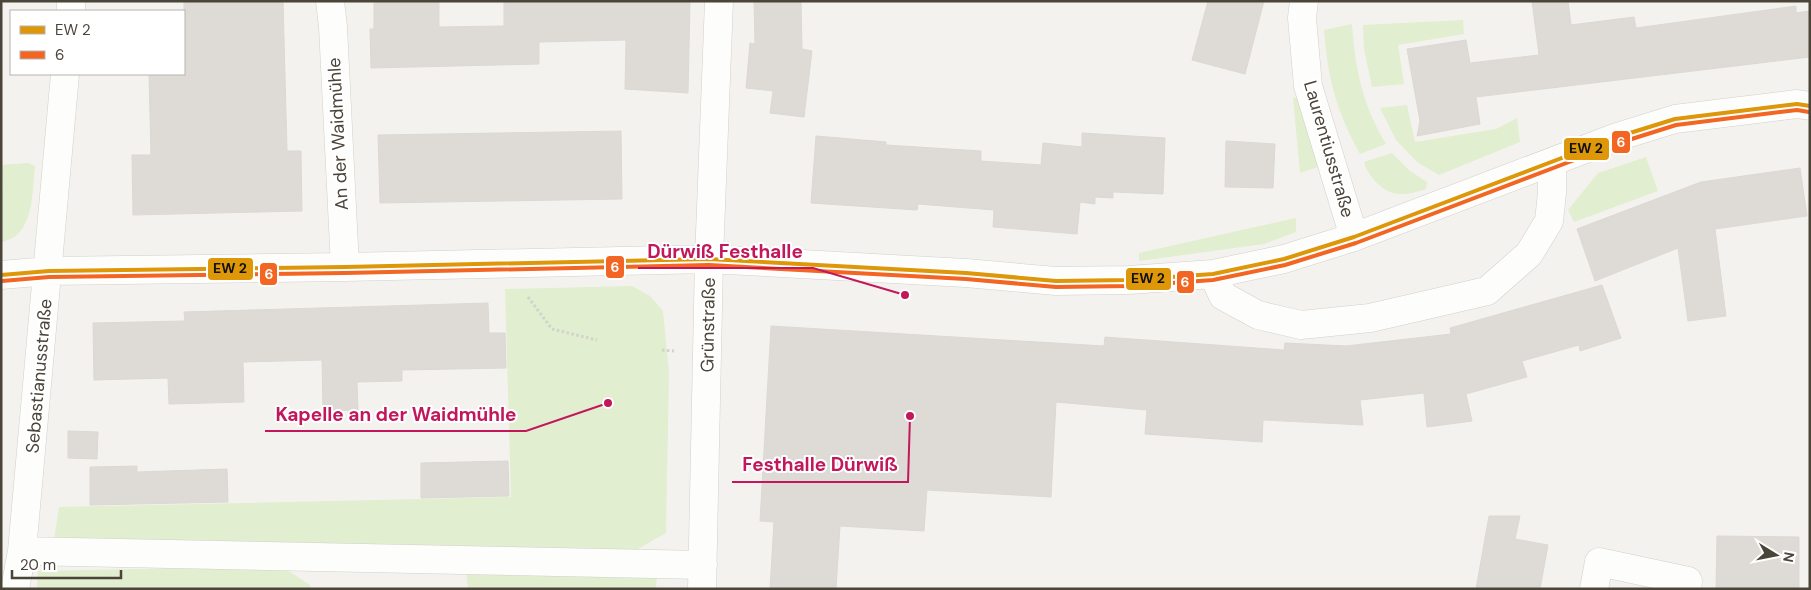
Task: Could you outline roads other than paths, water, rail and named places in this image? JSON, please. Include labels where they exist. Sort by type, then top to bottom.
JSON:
[{"type":"street","name":"An der Waidmühle","points":[[330,1],[333,27],[345,267]]},
{"type":"street","name":"Grünstraße","points":[[703,577],[709,259],[719,1]]},
{"type":"street","name":"Laurentiusstraße","points":[[1304,1],[1302,18],[1308,86],[1354,237]]},
{"type":"street","name":"Sebastianusstraße","points":[[15,589],[22,550],[65,75]]},
{"type":"street","points":[[1,275],[48,271],[709,259],[966,273],[1056,281],[1130,280],[1213,274],[1284,259],[1354,237],[1617,137],[1675,119],[1798,104],[1810,106]]},
{"type":"street","points":[[1213,274],[1223,296],[1258,315],[1301,325],[1370,318],[1487,291],[1529,254],[1549,221],[1552,193],[1552,162]]},
{"type":"street","points":[[22,550],[703,577]]},
{"type":"street","points":[[1594,589],[1599,562],[1688,580],[1687,589]]},
{"type":"place","name":"Dürwiß Festhalle","points":[[905,295]]},
{"type":"place","name":"Kapelle an der Waidmühle","points":[[608,403]]},
{"type":"place","name":"Festhalle Dürwiß","points":[[910,416]]}]
